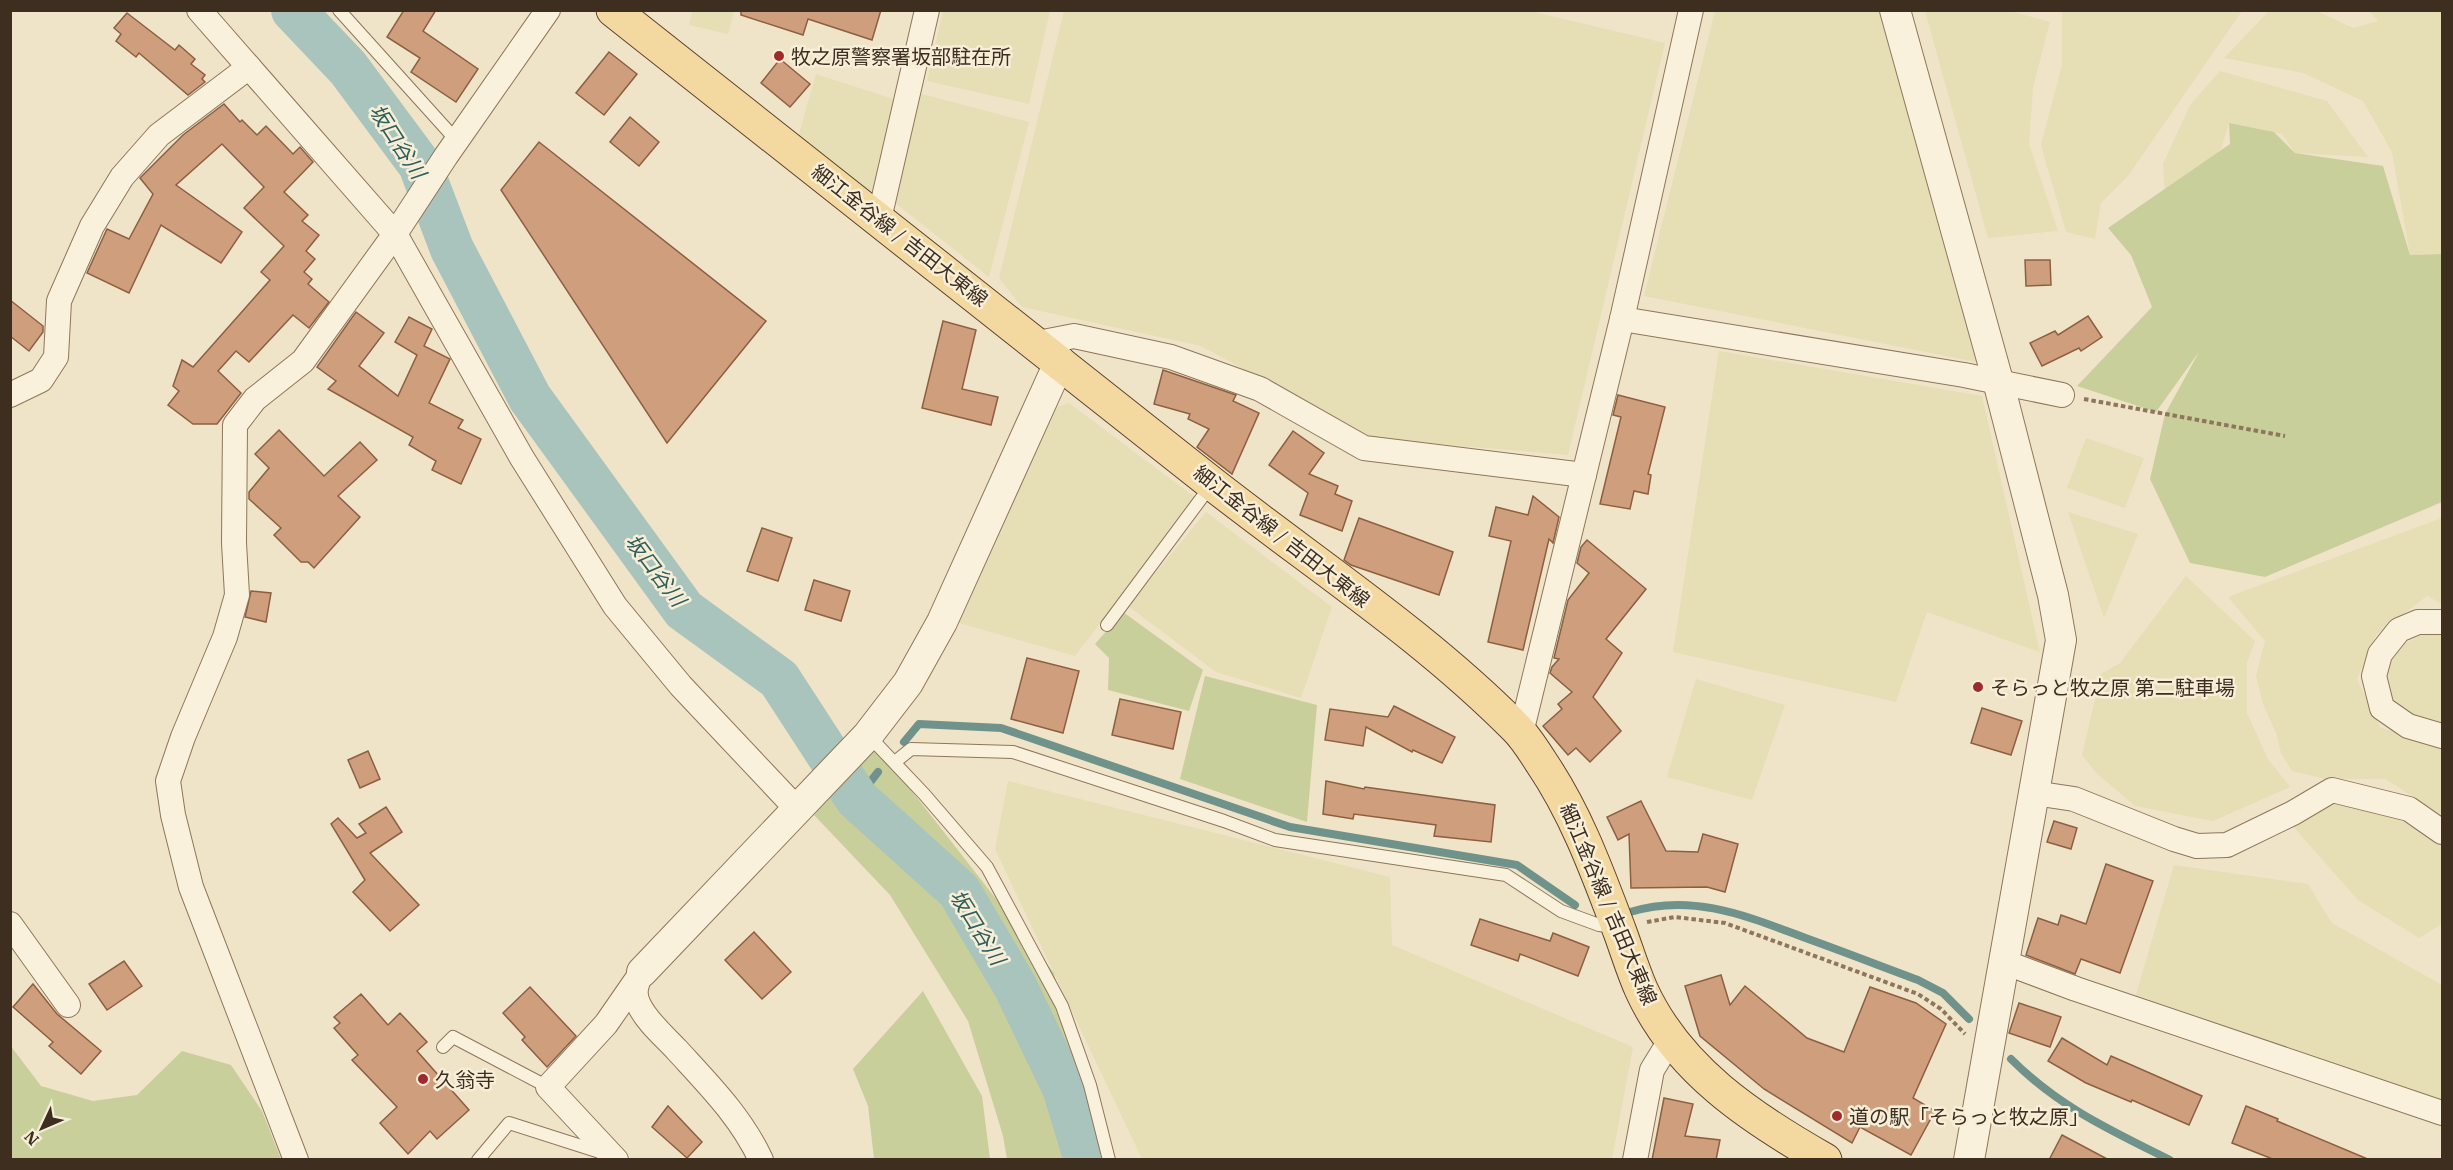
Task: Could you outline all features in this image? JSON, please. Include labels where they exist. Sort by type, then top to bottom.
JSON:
[{"type":"main road","name":"細江金谷線 / 吉田大東線","points":[[613,10],[1213,483],[1460,673],[1521,733],[1561,792],[1593,859],[1641,991],[1671,1039],[1701,1073],[1734,1103],[1783,1136],[1825,1160]]},
{"type":"street","points":[[199,10],[395,234],[522,458],[615,606],[681,686],[800,804]]},
{"type":"street","points":[[296,1160],[191,887],[173,815],[168,781],[183,737],[225,637],[237,595],[234,543],[236,425],[255,399],[303,361],[395,234],[451,148],[548,10]]},
{"type":"street","points":[[879,219],[927,10]]},
{"type":"street","points":[[1521,733],[1622,319],[1691,10]]},
{"type":"street","points":[[1895,10],[1998,381],[2052,595],[2061,640],[1969,1160]]},
{"type":"street","points":[[10,395],[41,380],[56,357],[59,301],[92,226],[122,177],[159,135],[249,67]]},
{"type":"street","points":[[1622,319],[1998,381],[2062,395]]},
{"type":"street","points":[[614,1158],[548,1087],[606,1024],[642,972],[800,804],[863,741],[908,683],[942,622],[1049,352],[1074,336],[1171,357],[1260,389],[1364,448],[1584,475]]},
{"type":"street","points":[[2442,622],[2418,622],[2399,630],[2380,654],[2374,676],[2382,708],[2408,726],[2442,736]]},
{"type":"street","points":[[2034,794],[2074,800],[2197,846],[2227,844],[2293,813],[2332,790],[2409,809],[2442,832]]},
{"type":"street","points":[[10,924],[68,1005]]},
{"type":"street","points":[[2004,962],[2076,989],[2442,1113]]},
{"type":"street","points":[[642,972],[636,985],[635,995],[644,1014],[725,1102],[761,1160]]},
{"type":"street","points":[[1635,1160],[1652,1070],[1671,1039]]},
{"type":"lane","points":[[339,10],[451,148]]},
{"type":"lane","points":[[1107,625],[1213,483]]},
{"type":"lane","points":[[863,741],[896,762],[987,867],[1057,996],[1090,1085],[1109,1160]]},
{"type":"lane","points":[[896,762],[911,749],[1012,752],[1224,820],[1275,840],[1506,875],[1562,911],[1599,925],[1618,927]]},
{"type":"lane","points":[[443,1047],[453,1037],[548,1087]]},
{"type":"lane","points":[[478,1160],[509,1122],[614,1158]]},
{"type":"path","points":[[2062,395],[2285,436]]},
{"type":"path","points":[[1618,927],[1675,917],[1725,923],[1758,934],[1918,994],[1941,1009],[1988,1058]]},
{"type":"shaded area","points":[[1526,10],[1665,43],[1568,455],[1370,438],[1201,346],[1022,307],[999,278],[1064,11]]},
{"type":"shaded area","points":[[692,11],[734,11],[728,34],[689,25]]},
{"type":"shaded area","points":[[943,11],[1050,11],[1029,104],[927,81]]},
{"type":"shaded area","points":[[1715,11],[1879,11],[1976,362],[1644,296]]},
{"type":"shaded area","points":[[1925,11],[2010,11],[2050,22],[2033,88],[2029,144],[2058,231],[1988,238]]},
{"type":"shaded area","points":[[2062,11],[2242,11],[2128,176],[2101,203],[2095,239],[2066,232],[2041,145],[2062,65]]},
{"type":"shaded area","points":[[2269,11],[2317,11],[2353,28],[2378,21],[2369,11],[2442,11],[2442,254],[2410,255],[2392,152],[2363,101],[2303,73],[2224,58]]},
{"type":"shaded area","points":[[2220,71],[2327,101],[2368,157],[2295,153],[2282,134],[2229,123],[2221,150],[2165,192],[2163,164],[2190,105]]},
{"type":"shaded area","points":[[816,74],[896,100],[874,196],[797,141]]},
{"type":"shaded area","points":[[918,93],[1029,122],[989,277],[894,202]]},
{"type":"shaded area","points":[[1719,351],[1982,396],[2040,652],[1927,612],[1896,702],[1673,652]]},
{"type":"shaded area","points":[[1069,403],[1196,498],[1075,656],[959,623],[1053,408]]},
{"type":"shaded area","points":[[2086,438],[2144,458],[2125,508],[2067,488]]},
{"type":"shaded area","points":[[1206,512],[1332,607],[1301,698],[1216,672],[1128,606]]},
{"type":"shaded area","points":[[2068,512],[2138,534],[2104,618]]},
{"type":"shaded area","points":[[2442,518],[2442,604],[2427,596],[2376,635],[2357,679],[2380,727],[2442,748],[2442,815],[2385,779],[2326,779],[2292,771],[2281,753],[2276,733],[2263,704],[2256,676],[2265,641],[2228,597]]},
{"type":"shaded area","points":[[2186,576],[2255,641],[2247,663],[2247,713],[2268,759],[2290,787],[2213,821],[2135,806],[2096,773],[2082,755],[2101,674],[2120,663]]},
{"type":"shaded area","points":[[2433,630],[2442,636],[2442,722],[2405,713],[2390,697],[2382,667],[2389,651]]},
{"type":"shaded area","points":[[1696,679],[1785,705],[1752,800],[1667,777]]},
{"type":"shaded area","points":[[1008,781],[1390,877],[1392,945],[1633,1047],[1612,1159],[1142,1159],[995,849]]},
{"type":"shaded area","points":[[2332,803],[2396,818],[2442,844],[2442,924],[2419,938],[2358,900],[2291,824]]},
{"type":"shaded area","points":[[2174,865],[2308,884],[2332,923],[2442,985],[2442,1110],[2134,1001]]},
{"type":"green space","points":[[2229,123],[2274,132],[2295,153],[2383,166],[2410,255],[2442,254],[2442,502],[2265,577],[2190,563],[2150,479],[2165,414],[2199,352],[2156,412],[2077,386],[2152,307],[2131,255],[2108,228],[2230,144]]},
{"type":"green space","points":[[1123,612],[1203,670],[1189,711],[1108,690],[1109,658],[1095,644]]},
{"type":"green space","points":[[1205,676],[1317,705],[1307,822],[1180,779]]},
{"type":"green space","points":[[876,745],[1054,973],[1067,1032],[1109,1159],[1007,1159],[1003,1136],[968,1021],[890,895],[814,815]]},
{"type":"green space","points":[[923,991],[982,1096],[990,1159],[874,1159],[868,1106],[853,1069]]},
{"type":"green space","points":[[10,1045],[41,1086],[93,1101],[137,1095],[182,1051],[231,1065],[262,1111],[281,1159],[11,1159]]},
{"type":"building","points":[[404,10],[436,10],[423,31],[478,69],[456,102],[411,72],[420,58],[387,37]]},
{"type":"building","points":[[741,10],[881,10],[872,40],[808,19],[803,35],[741,15]]},
{"type":"building","points":[[127,13],[175,50],[179,45],[195,59],[191,64],[205,75],[202,79],[205,82],[188,95],[139,53],[136,57],[116,41],[121,34],[114,28]]},
{"type":"building","points":[[609,52],[637,74],[604,115],[576,93]]},
{"type":"building","points":[[780,59],[810,84],[790,107],[761,83]]},
{"type":"building","points":[[224,104],[240,122],[242,120],[257,135],[266,126],[293,154],[300,147],[313,162],[284,192],[308,215],[302,221],[319,235],[306,251],[315,259],[304,272],[312,279],[308,284],[329,302],[309,328],[293,315],[249,362],[236,351],[218,371],[241,393],[217,424],[193,424],[168,405],[179,391],[173,386],[182,360],[193,367],[270,280],[261,272],[284,246],[244,208],[264,187],[222,144],[176,185],[242,232],[221,263],[161,225],[129,293],[87,273],[107,229],[129,239],[153,194],[140,178],[183,135]]},
{"type":"building","points":[[630,117],[659,142],[639,166],[610,142]]},
{"type":"building","points":[[539,142],[766,321],[667,443],[501,190]]},
{"type":"building","points":[[2025,260],[2050,260],[2051,285],[2026,286]]},
{"type":"building","points":[[10,300],[43,326],[43,332],[29,351],[10,336]]},
{"type":"building","points":[[356,312],[384,333],[359,366],[398,396],[417,355],[395,342],[409,317],[432,329],[424,346],[450,359],[429,403],[463,420],[458,428],[481,439],[461,484],[432,470],[436,461],[409,445],[413,437],[328,389],[336,381],[317,367]]},
{"type":"building","points":[[2088,316],[2102,337],[2081,351],[2079,348],[2042,366],[2030,343],[2055,331],[2058,335]]},
{"type":"building","points":[[943,321],[976,330],[962,389],[998,397],[991,425],[922,408]]},
{"type":"building","points":[[1163,370],[1236,395],[1233,401],[1259,413],[1232,474],[1197,447],[1209,429],[1188,419],[1190,414],[1154,404]]},
{"type":"building","points":[[1618,395],[1665,407],[1648,474],[1651,475],[1648,494],[1634,491],[1630,509],[1600,504],[1621,417],[1613,415]]},
{"type":"building","points":[[279,430],[324,476],[360,442],[377,460],[338,496],[360,517],[314,568],[308,562],[301,562],[274,535],[281,528],[249,499],[249,492],[269,468],[255,454]]},
{"type":"building","points":[[1293,431],[1324,453],[1309,474],[1338,486],[1335,494],[1352,501],[1342,531],[1300,515],[1308,493],[1269,465]]},
{"type":"building","points":[[1533,496],[1559,517],[1553,543],[1549,539],[1523,650],[1488,642],[1511,541],[1489,536],[1496,507],[1528,515]]},
{"type":"building","points":[[1359,518],[1453,552],[1439,595],[1351,565],[1344,560]]},
{"type":"building","points":[[762,528],[792,538],[778,581],[747,571]]},
{"type":"building","points":[[1587,540],[1646,589],[1606,639],[1622,653],[1593,697],[1621,731],[1590,762],[1576,748],[1568,755],[1543,726],[1562,709],[1558,704],[1572,692],[1550,673],[1559,659],[1554,658],[1568,600],[1589,573],[1577,563],[1581,547]]},
{"type":"building","points":[[814,580],[850,591],[841,621],[805,610]]},
{"type":"building","points":[[251,591],[271,593],[266,622],[245,617]]},
{"type":"building","points":[[1027,658],[1079,671],[1063,733],[1011,719]]},
{"type":"building","points":[[1120,699],[1181,712],[1173,749],[1112,735]]},
{"type":"building","points":[[1394,706],[1455,737],[1442,763],[1413,750],[1412,752],[1366,727],[1363,746],[1325,740],[1330,709],[1388,717]]},
{"type":"building","points":[[1982,708],[2022,721],[2011,755],[1971,743]]},
{"type":"building","points":[[368,751],[380,779],[360,788],[348,760]]},
{"type":"building","points":[[1326,781],[1364,789],[1365,787],[1495,805],[1491,842],[1434,836],[1436,825],[1354,814],[1353,819],[1323,814]]},
{"type":"building","points":[[1641,801],[1666,851],[1698,852],[1703,834],[1738,844],[1725,892],[1707,887],[1631,888],[1629,834],[1618,840],[1607,817]]},
{"type":"building","points":[[386,807],[402,832],[370,853],[419,905],[390,931],[353,892],[365,880],[331,824],[338,818],[357,838],[366,833],[359,824]]},
{"type":"building","points":[[2054,821],[2077,828],[2071,849],[2047,842]]},
{"type":"building","points":[[2106,864],[2153,881],[2120,973],[2081,959],[2075,974],[2026,955],[2038,918],[2058,925],[2061,915],[2086,924]]},
{"type":"building","points":[[1480,919],[1550,941],[1553,933],[1589,947],[1578,976],[1520,954],[1518,961],[1471,945]]},
{"type":"building","points":[[754,932],[791,972],[762,999],[725,960]]},
{"type":"building","points":[[124,961],[142,986],[107,1010],[89,984]]},
{"type":"building","points":[[1721,975],[1730,1005],[1745,986],[1807,1038],[1844,1052],[1870,987],[1916,1003],[1946,1024],[1913,1098],[1935,1111],[1911,1155],[1860,1127],[1852,1143],[1764,1089],[1700,1036],[1685,986]]},
{"type":"building","points":[[33,984],[57,1014],[101,1051],[81,1074],[49,1046],[53,1042],[13,1007]]},
{"type":"building","points":[[530,987],[576,1036],[547,1067],[522,1040],[525,1037],[503,1013]]},
{"type":"building","name":"久翁寺","points":[[361,994],[388,1025],[400,1013],[427,1042],[417,1051],[469,1110],[437,1139],[430,1131],[408,1154],[380,1123],[397,1107],[352,1060],[358,1055],[334,1028],[340,1023],[334,1017]]},
{"type":"building","points":[[2019,1003],[2061,1017],[2050,1047],[2009,1033]]},
{"type":"building","points":[[2062,1038],[2107,1065],[2111,1056],[2202,1096],[2189,1125],[2086,1083],[2048,1061]]},
{"type":"building","points":[[1664,1098],[1693,1104],[1685,1136],[1720,1140],[1716,1160],[1652,1160]]},
{"type":"building","points":[[668,1106],[702,1142],[687,1158],[652,1127]]},
{"type":"building","points":[[2246,1106],[2370,1160],[2275,1160],[2232,1143]]},
{"type":"building","points":[[2062,1135],[2109,1160],[2049,1160]]},
{"type":"waterway","name":"坂口谷川","points":[[293,10],[348,68],[420,165],[452,249],[530,398],[684,610],[779,679],[857,799],[959,891],[1015,986],[1064,1088],[1086,1160]]},
{"type":"waterway","points":[[904,742],[919,724],[1001,728],[1290,827],[1517,865],[1575,905]]},
{"type":"waterway","points":[[857,799],[878,772]]},
{"type":"waterway","points":[[1630,912],[1677,905],[1700,906],[1745,916],[1918,980],[1943,993],[1969,1019]]},
{"type":"waterway","points":[[2011,1059],[2029,1076],[2067,1104],[2106,1128],[2170,1160]]},
{"type":"place","name":"牧之原警察署坂部駐在所","points":[[779,56]]},
{"type":"place","name":"そらっと牧之原 第二駐車場","points":[[1978,687]]},
{"type":"place","name":"久翁寺","points":[[423,1079]]},
{"type":"place","name":"道の駅「そらっと牧之原」","points":[[1837,1116]]}]
